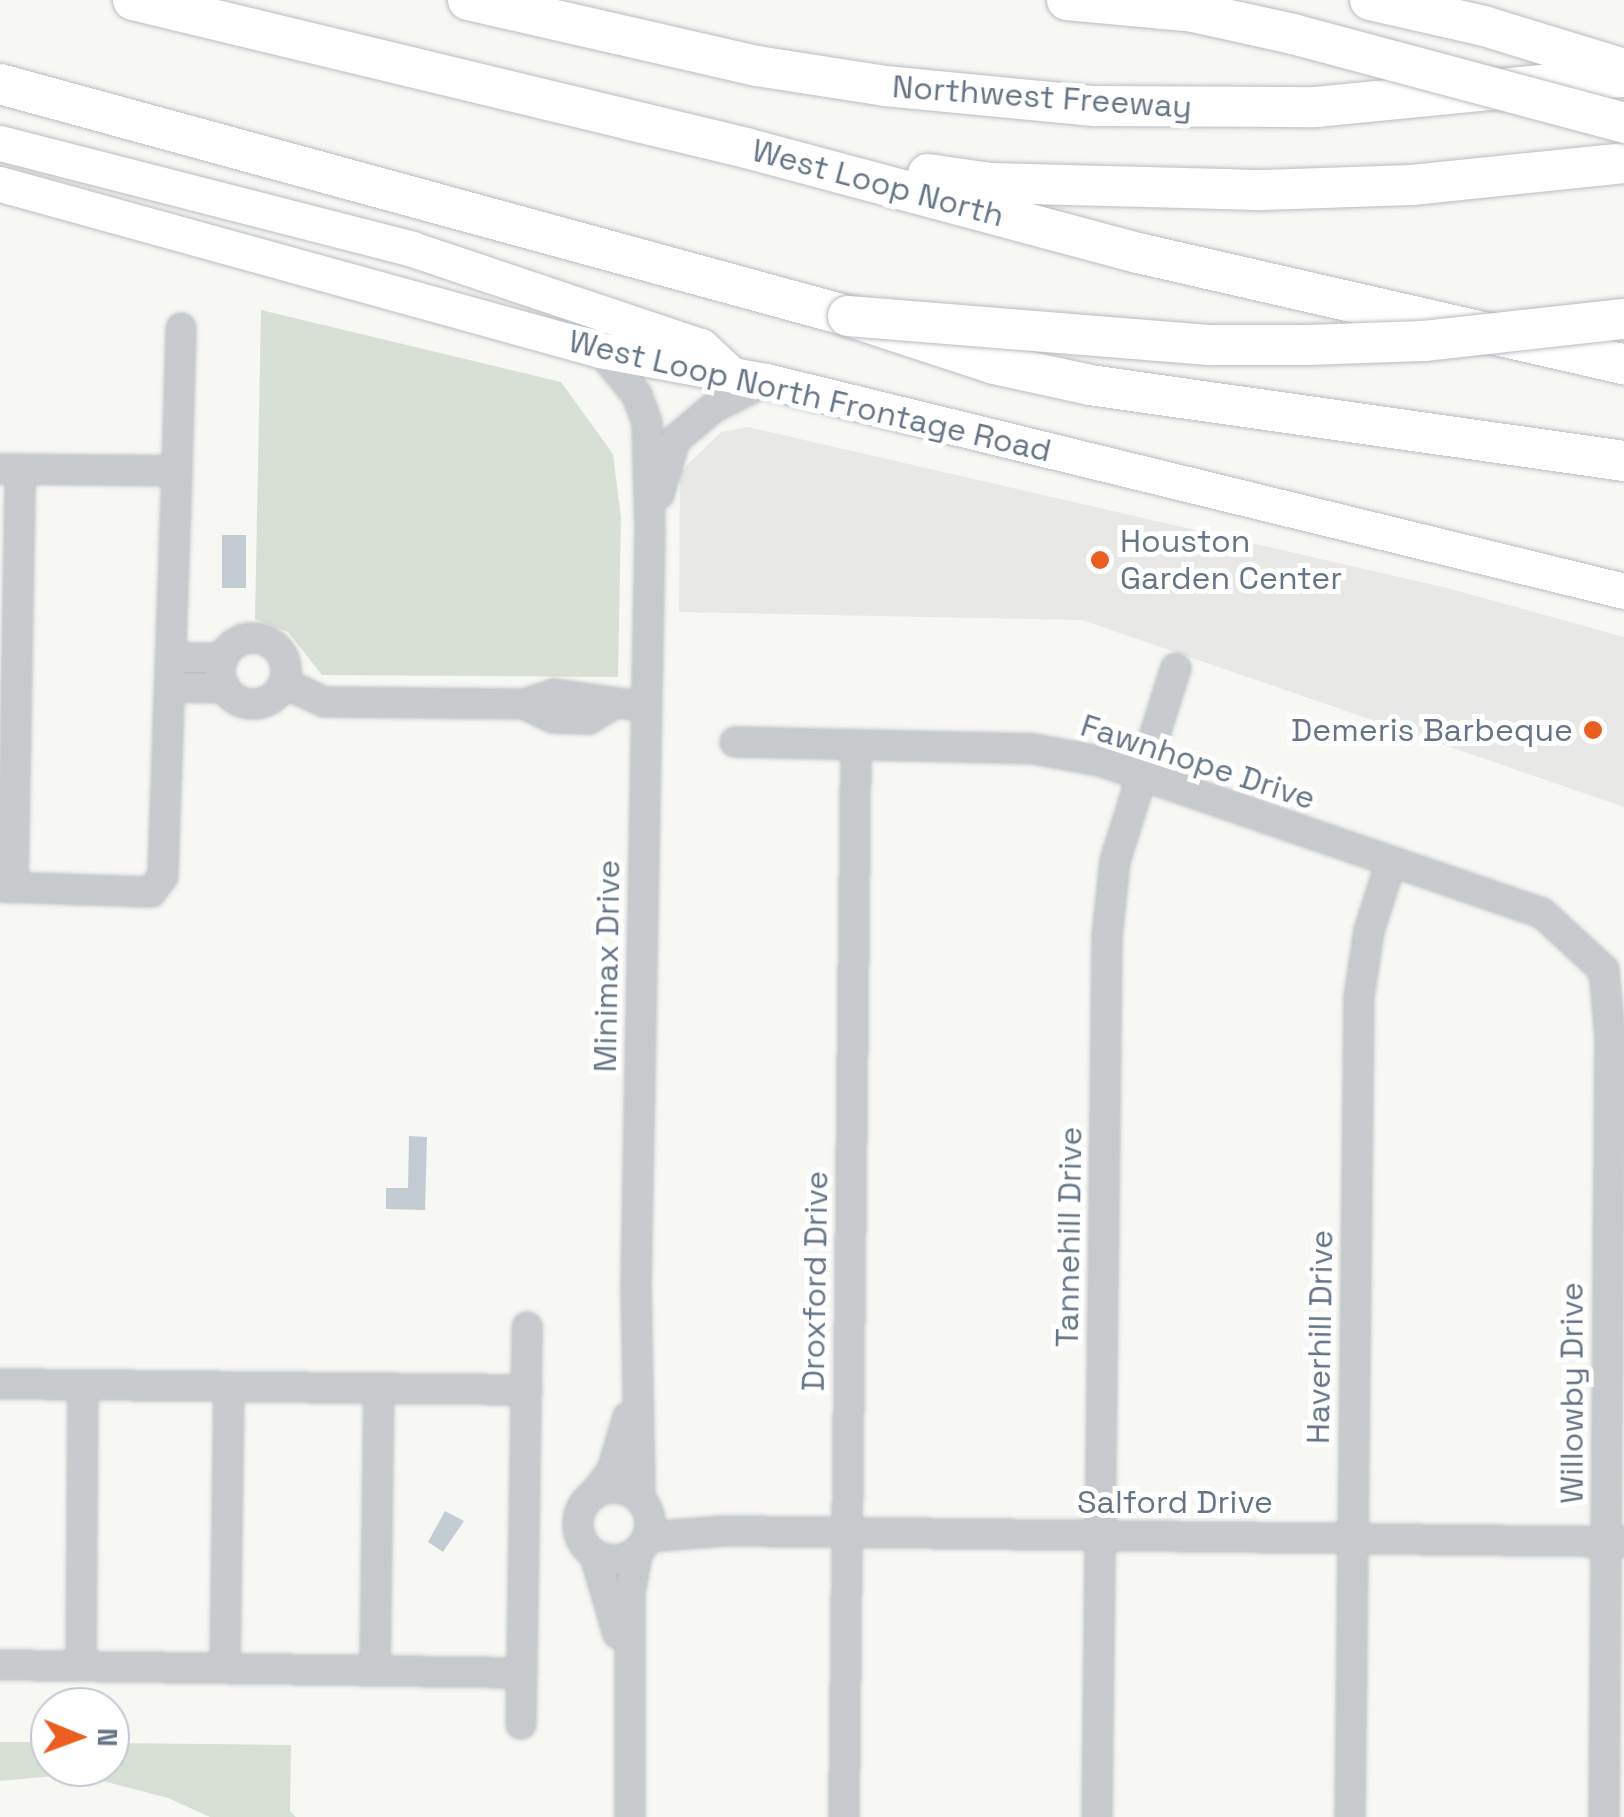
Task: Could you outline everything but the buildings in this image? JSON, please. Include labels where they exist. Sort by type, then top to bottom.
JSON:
[{"type":"highway","name":"West Loop North","points":[[133,0],[746,148],[1194,267],[1624,364]]},
{"type":"highway","name":"Northwest Freeway","points":[[468,0],[758,66],[885,86],[1094,106],[1316,108],[1624,77]]},
{"type":"highway","points":[[1067,0],[1193,12],[1276,30],[1624,123]]},
{"type":"highway","points":[[1370,0],[1484,26],[1624,69]]},
{"type":"highway","points":[[0,84],[848,316],[994,364],[1090,385],[1624,461]]},
{"type":"highway","points":[[746,148],[990,183],[1140,190],[1412,185],[1624,162]]},
{"type":"highway","points":[[848,316],[1287,345],[1424,341],[1624,319]]},
{"type":"main road","points":[[0,143],[412,249],[701,346],[731,374]]},
{"type":"main road","name":"West Loop North Frontage Road","points":[[0,184],[600,350],[766,380],[1624,591]]},
{"type":"street","points":[[177,471],[10,469],[7,887],[151,892],[163,876],[170,687],[170,658],[177,471],[181,328]]},
{"type":"street","name":"Minimax Drive","points":[[596,1492],[612,1471],[636,1403],[650,530],[646,423],[638,395],[600,350]]},
{"type":"street","name":"Minimax Drive","points":[[650,530],[675,440],[713,408],[766,380]]},
{"type":"street","points":[[170,658],[223,658],[248,638],[270,643],[284,660],[284,683],[271,699],[251,704],[224,688],[170,687]]},
{"type":"street","points":[[223,658],[224,688]]},
{"type":"street","name":"Tannehill Drive","points":[[1097,1817],[1107,936],[1115,861],[1176,668]]},
{"type":"street","points":[[284,683],[324,702],[524,704],[554,694],[590,694],[611,706],[646,707]]},
{"type":"street","name":"Fawnhope Drive","points":[[735,742],[1033,748],[1140,776],[1542,912],[1614,966]]},
{"type":"street","name":"Droxford Drive","points":[[844,1817],[856,746]]},
{"type":"street","name":"Haverhill Drive","points":[[1350,1817],[1358,997],[1369,931],[1391,862]]},
{"type":"street","name":"Willowby Drive","points":[[1604,1817],[1615,1542],[1614,966]]},
{"type":"street","points":[[522,1724],[528,1327]]},
{"type":"street","points":[[0,1384],[526,1390]]},
{"type":"street","points":[[81,1666],[83,1385]]},
{"type":"street","points":[[225,1668],[229,1387]]},
{"type":"street","points":[[375,1670],[379,1389]]},
{"type":"street","name":"Minimax Drive","points":[[630,1817],[630,1592],[643,1524],[642,1421],[636,1403]]},
{"type":"street","points":[[619,1488],[643,1524],[618,1560],[595,1555],[578,1526],[581,1508],[596,1492],[619,1488]]},
{"type":"street","name":"Salford Drive","points":[[643,1524],[724,1531],[847,1534],[1615,1542]]},
{"type":"street","name":"Minimax Drive","points":[[595,1555],[631,1694]]},
{"type":"street","points":[[0,1665],[522,1673]]},
{"type":"shaded area","points":[[261,310],[561,382],[613,454],[621,518],[618,677],[322,675],[288,632],[255,619]]},
{"type":"shaded area","points":[[748,427],[1447,588],[1624,637],[1624,807],[1082,620],[679,612],[680,472],[721,432]]},
{"type":"shaded area","points":[[222,535],[246,535],[246,588],[222,588]]},
{"type":"shaded area","points":[[409,1136],[427,1137],[425,1210],[386,1209],[386,1188],[408,1188]]},
{"type":"shaded area","points":[[445,1511],[464,1521],[443,1552],[428,1542]]},
{"type":"shaded area","points":[[0,1742],[30,1742],[30,1778],[0,1781]]},
{"type":"shaded area","points":[[130,1743],[291,1745],[290,1811],[296,1817],[210,1817],[168,1798],[126,1787],[130,1787]]},
{"type":"place","name":"Houston Garden Center","points":[[1100,560]]},
{"type":"place","name":"Demeris Barbeque","points":[[1593,730]]}]
